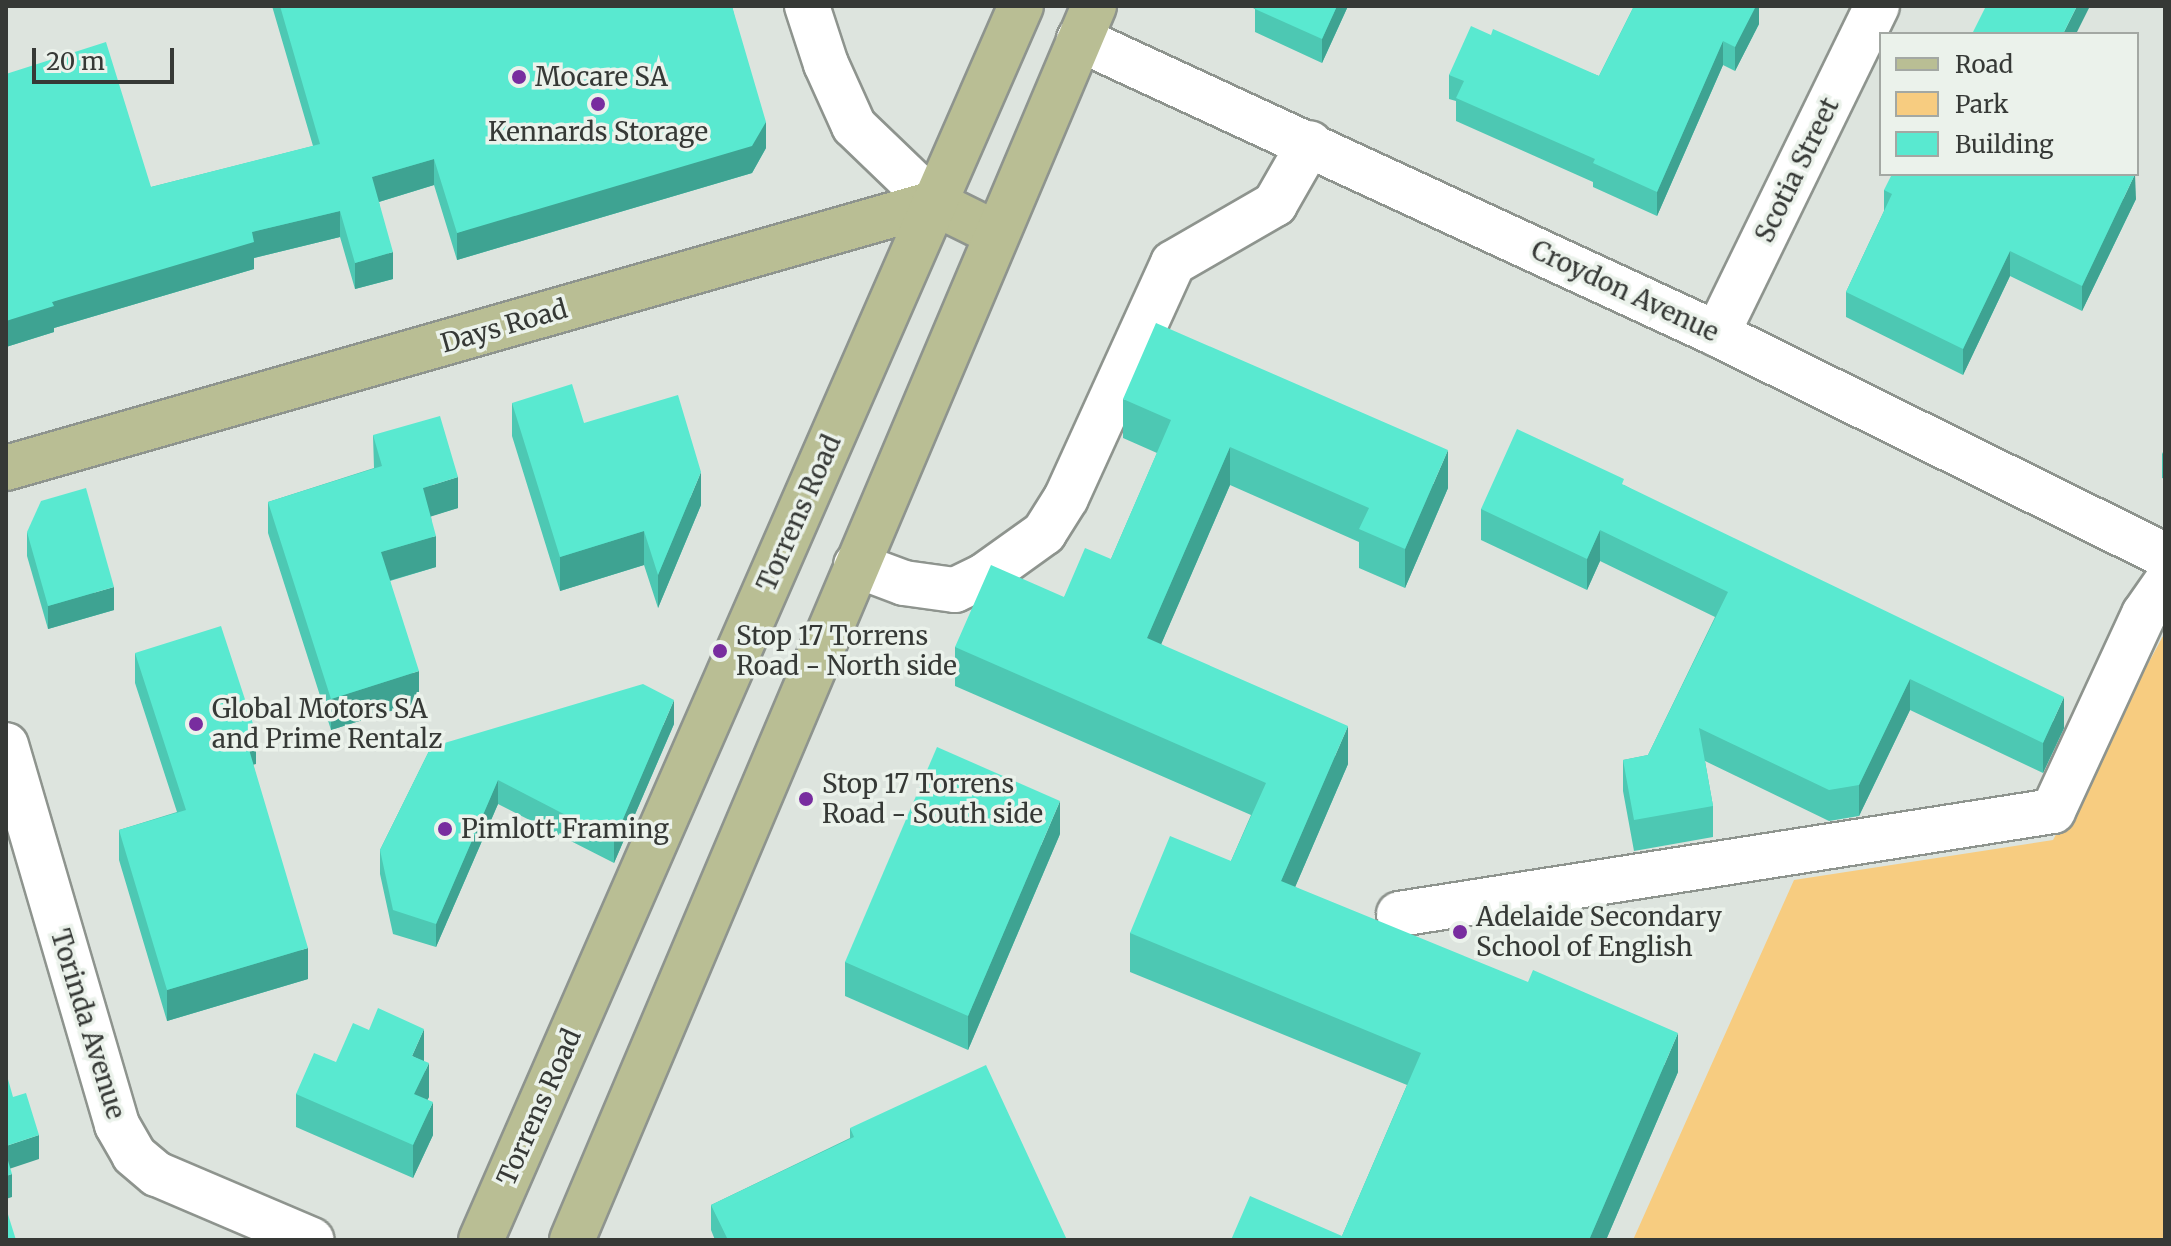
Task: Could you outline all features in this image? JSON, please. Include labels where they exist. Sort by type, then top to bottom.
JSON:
[{"type":"main road","name":"Torrens Road","points":[[481,1240],[1021,6]]},
{"type":"main road","points":[[572,1240],[1087,23]]},
{"type":"main road","points":[[934,203],[997,234]]},
{"type":"main road","name":"Days Road","points":[[6,468],[934,203]]},
{"type":"street","points":[[807,6],[826,64],[854,126],[934,203]]},
{"type":"street","name":"Scotia Street","points":[[1717,334],[1877,6]]},
{"type":"street","name":"Croydon Avenue","points":[[1087,23],[1310,143],[1717,334],[2165,555]]},
{"type":"street","points":[[856,565],[904,583],[955,590],[984,576],[1044,533],[1066,498],[1173,263],[1275,204],[1310,143]]},
{"type":"street","points":[[1399,914],[2053,811],[2144,614],[2165,584]]},
{"type":"street","name":"Torinda Avenue","points":[[6,745],[117,1125],[134,1155],[157,1174],[312,1240]]},
{"type":"green space","points":[[2163,636],[2165,1240],[1633,1240],[1794,880],[2053,840]]},
{"type":"building","name":"Mocare SA","points":[[280,6],[732,6],[766,122],[752,146],[457,233],[434,159],[372,177],[393,252],[355,263],[340,211],[252,232],[254,242],[52,302],[54,306],[6,321],[6,74],[106,42],[151,187],[320,144]]},
{"type":"building","points":[[1256,6],[1337,6],[1322,39],[1255,9]]},
{"type":"building","points":[[1634,6],[1756,6],[1735,47],[1723,41],[1657,192],[1593,163],[1595,159],[1456,98],[1464,81],[1449,75],[1471,26],[1491,35],[1493,29],[1599,76]]},
{"type":"building","points":[[1986,6],[2077,6],[2064,32],[1973,32]]},
{"type":"building","points":[[1891,176],[2134,176],[2082,286],[2010,251],[1963,349],[1846,292],[1892,194],[1884,190]]},
{"type":"building","points":[[1156,323],[1448,450],[1405,549],[1359,529],[1369,508],[1230,447],[1147,638],[1348,726],[1281,881],[1528,982],[1533,970],[1678,1033],[1589,1240],[1231,1240],[1250,1196],[1342,1236],[1421,1053],[1130,933],[1170,836],[1231,861],[1266,783],[955,647],[991,565],[1064,597],[1085,548],[1111,559],[1171,420],[1123,399]]},
{"type":"building","points":[[572,384],[584,423],[678,395],[701,472],[658,575],[644,531],[560,557],[512,403]]},
{"type":"building","points":[[440,416],[458,477],[423,488],[436,536],[381,552],[419,671],[331,699],[268,502],[382,466],[373,435]]},
{"type":"building","points":[[1517,429],[1624,479],[1622,484],[2064,697],[2043,743],[1910,679],[1859,785],[1829,790],[1699,728],[1713,806],[1634,820],[1623,760],[1648,755],[1728,592],[1600,530],[1587,559],[1481,509]]},
{"type":"building","points":[[86,488],[114,587],[48,606],[27,532],[41,501]]},
{"type":"building","points":[[221,626],[256,733],[245,736],[308,948],[167,990],[119,830],[186,810],[135,653]]},
{"type":"building","name":"Pimlott Framing","points":[[643,684],[674,700],[614,840],[498,780],[436,924],[393,910],[380,850],[431,747]]},
{"type":"building","points":[[937,747],[1060,801],[968,1016],[845,962]]},
{"type":"building","points":[[378,1008],[424,1029],[412,1056],[429,1063],[414,1094],[433,1102],[413,1145],[296,1094],[314,1053],[336,1062],[353,1023],[369,1030]]},
{"type":"building","points":[[986,1065],[1067,1240],[728,1240],[711,1205],[854,1137],[850,1128]]},
{"type":"building","points":[[6,1072],[13,1097],[26,1093],[39,1135],[6,1146]]},
{"type":"building","points":[[6,1154],[12,1174],[6,1176]]},
{"type":"building","points":[[6,1208],[16,1240],[6,1240]]},
{"type":"place","name":"Mocare SA","points":[[519,77]]},
{"type":"place","name":"Kennards Storage","points":[[598,104]]},
{"type":"place","name":"Stop 17 Torrens Road - North side","points":[[720,651]]},
{"type":"place","name":"Global Motors SA and Prime Rentalz","points":[[196,724]]},
{"type":"place","name":"Stop 17 Torrens Road - South side","points":[[806,799]]},
{"type":"place","name":"Pimlott Framing","points":[[445,829]]},
{"type":"place","name":"Adelaide Secondary School of English","points":[[1460,932]]}]
